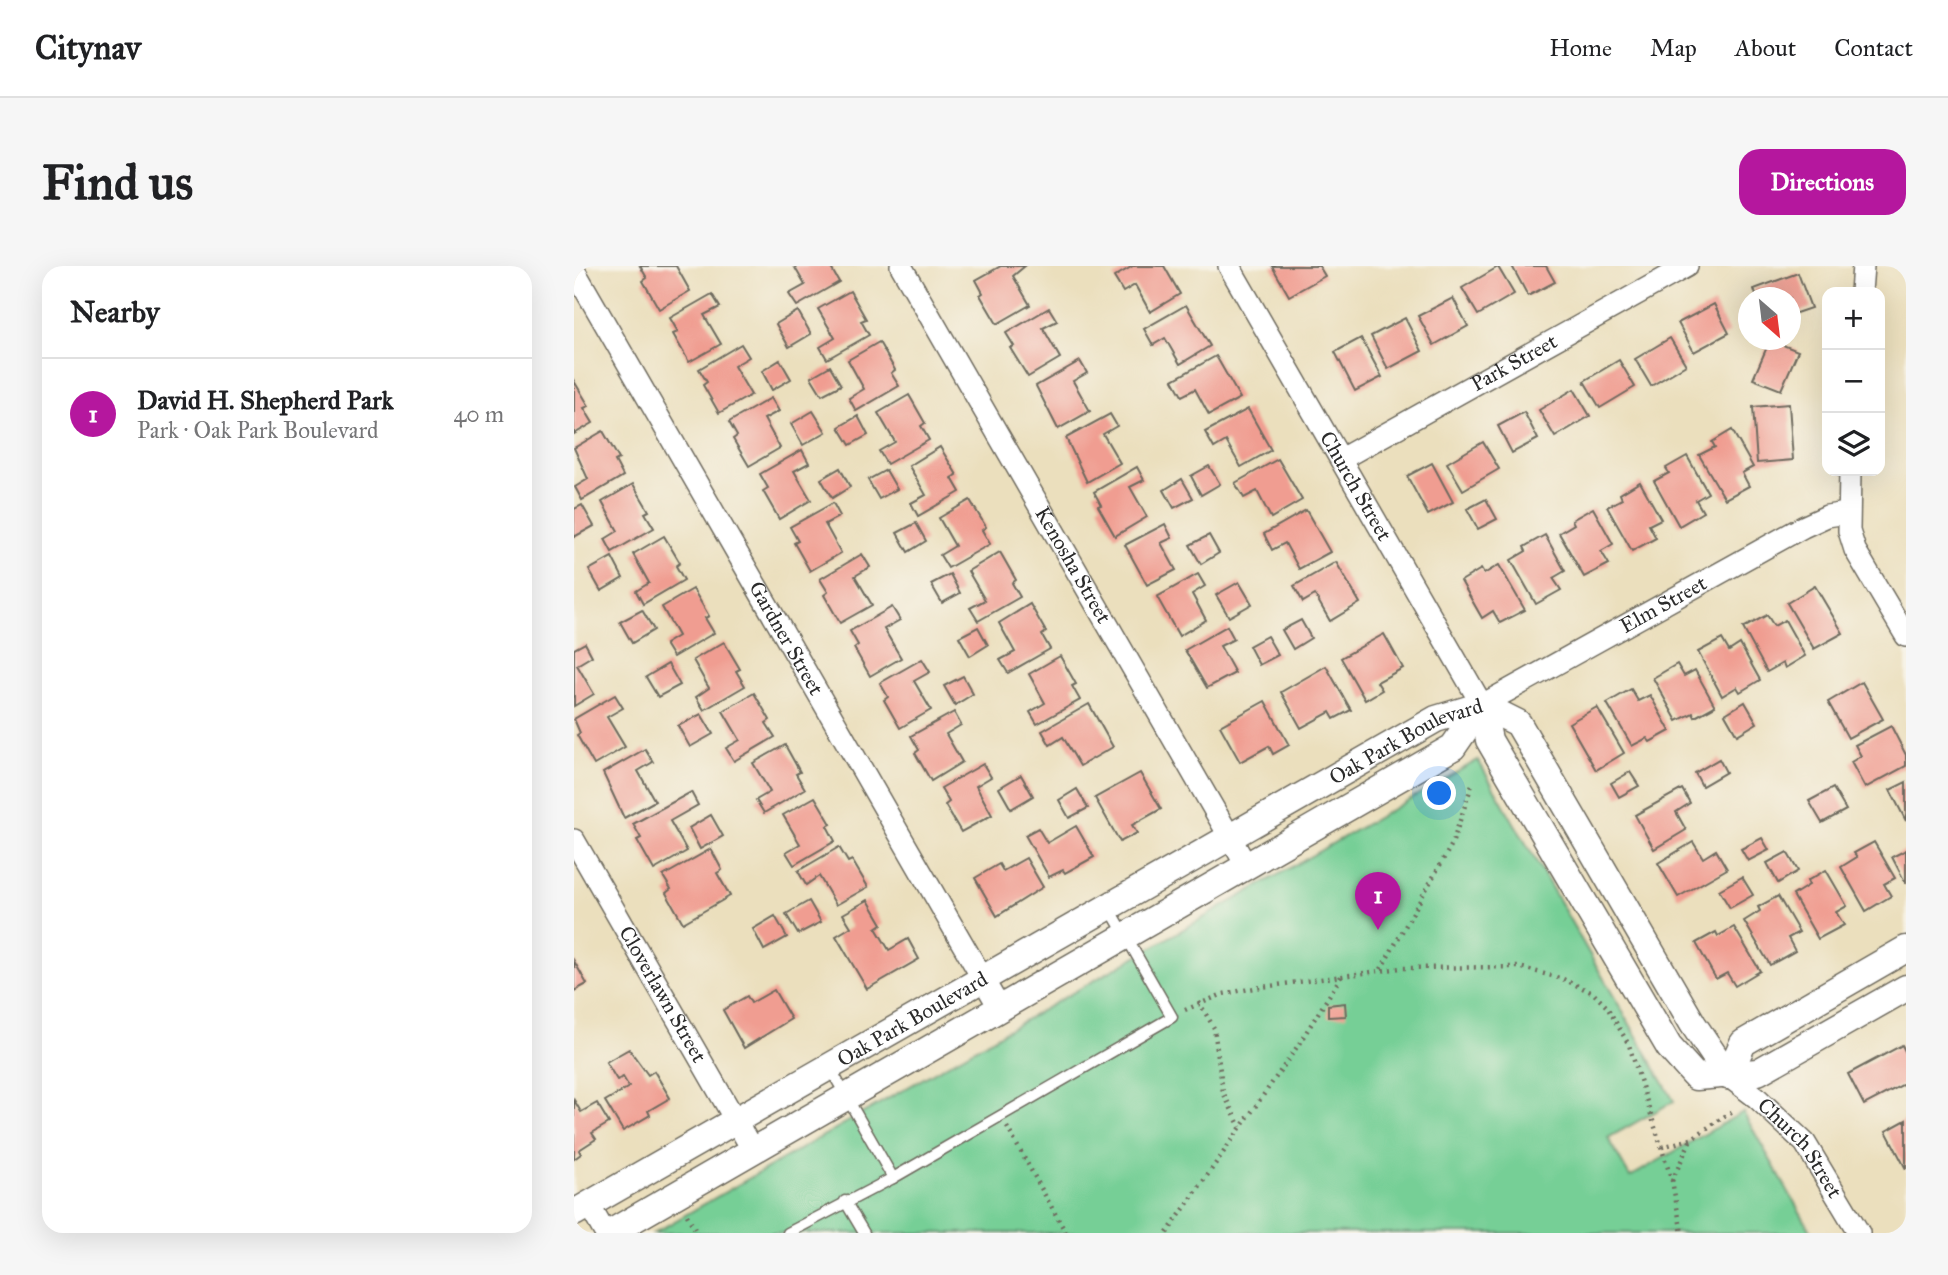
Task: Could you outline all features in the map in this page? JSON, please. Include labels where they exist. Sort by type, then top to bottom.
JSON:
[{"type":"street","name":"Kenosha Street","points":[[901,266],[1246,865]]},
{"type":"street","name":"Church Street","points":[[1229,266],[1482,705],[1489,740],[1679,1061],[1696,1077],[1728,1076]]},
{"type":"street","name":"Park Street","points":[[1341,459],[1687,266]]},
{"type":"street","points":[[1861,287],[1863,266]]},
{"type":"street","name":"Gardner Street","points":[[574,270],[999,1007]]},
{"type":"street","points":[[1850,476],[1847,513],[1855,550],[1906,636]]},
{"type":"street","name":"Elm Street","points":[[1482,705],[1803,527],[1827,516],[1847,513]]},
{"type":"street","name":"Oak Park Boulevard","points":[[1482,705],[1452,747],[608,1233],[581,1209],[1436,719],[1482,705]]},
{"type":"street","name":"Church Street","points":[[1482,705],[1518,723],[1693,1024],[1728,1076],[1764,1104],[1805,1143],[1859,1233]]},
{"type":"street","points":[[1550,846],[1579,828]]},
{"type":"street","name":"Cloverlawn Street","points":[[574,840],[752,1149]]},
{"type":"street","points":[[1617,956],[1646,939]]},
{"type":"street","points":[[1728,1076],[1743,1043],[1906,949]]},
{"type":"street","points":[[1728,1076],[1758,1072],[1906,988]]},
{"type":"lane","points":[[788,1233],[893,1178],[1172,1017],[1109,907]]},
{"type":"lane","points":[[829,1067],[893,1178]]},
{"type":"lane","points":[[845,1201],[864,1233]]},
{"type":"path","points":[[1381,970],[1452,845],[1473,782]]},
{"type":"path","points":[[1172,1017],[1199,1002],[1255,988],[1283,987],[1381,970],[1519,967],[1563,979],[1593,993],[1607,1007],[1629,1045],[1672,1181],[1682,1233]]},
{"type":"path","points":[[1167,1233],[1297,1047],[1342,975]]},
{"type":"path","points":[[1199,1002],[1214,1028],[1223,1092],[1240,1127]]},
{"type":"path","points":[[1662,1147],[1691,1139],[1734,1110]]},
{"type":"path","points":[[1001,1116],[1066,1233]]},
{"type":"path","points":[[1672,1181],[1678,1175],[1691,1139]]},
{"type":"path","points":[[685,1211],[697,1233]]},
{"type":"green space","points":[[1478,760],[1674,1101],[1608,1138],[1630,1177],[1743,1112],[1812,1233],[654,1233]]},
{"type":"building","points":[[640,266],[676,266],[690,291],[659,309],[643,281],[647,278]]},
{"type":"building","points":[[794,266],[835,266],[831,268],[839,282],[797,306],[789,294],[805,285]]},
{"type":"building","points":[[1001,266],[1025,266],[1013,276],[1030,305],[997,324],[980,295],[983,293],[976,280]]},
{"type":"building","points":[[1133,266],[1164,266],[1180,294],[1150,312],[1135,285],[1123,292],[1114,277]]},
{"type":"building","points":[[1272,266],[1319,266],[1325,276],[1289,296]]},
{"type":"building","points":[[1512,266],[1546,266],[1555,282],[1528,296]]},
{"type":"building","points":[[1498,267],[1514,294],[1478,315],[1462,288]]},
{"type":"building","points":[[1798,273],[1811,308],[1801,311],[1801,287],[1760,287]]},
{"type":"building","points":[[850,291],[866,319],[861,321],[869,335],[827,359],[820,347],[835,338],[818,309]]},
{"type":"building","points":[[712,294],[720,307],[704,315],[721,344],[689,362],[673,334],[678,332],[670,318]]},
{"type":"building","points":[[1453,298],[1468,326],[1434,345],[1418,316]]},
{"type":"building","points":[[1714,304],[1729,333],[1694,352],[1678,323]]},
{"type":"building","points":[[1186,305],[1210,346],[1180,364],[1165,338],[1153,345],[1144,329]]},
{"type":"building","points":[[1049,308],[1057,321],[1043,328],[1060,358],[1028,377],[1010,348],[1014,346],[1006,333]]},
{"type":"building","points":[[798,311],[811,334],[789,347],[776,324]]},
{"type":"building","points":[[1405,318],[1422,351],[1388,369],[1371,336]]},
{"type":"building","points":[[1361,338],[1382,377],[1355,391],[1335,352]]},
{"type":"building","points":[[1670,338],[1686,365],[1651,386],[1635,359]]},
{"type":"building","points":[[879,342],[895,370],[891,373],[899,386],[856,411],[849,398],[864,389],[848,360]]},
{"type":"building","points":[[741,344],[749,357],[734,366],[751,395],[719,413],[703,385],[707,382],[699,369]]},
{"type":"building","points":[[1766,350],[1798,351],[1781,390],[1753,379]]},
{"type":"building","points":[[1216,356],[1240,398],[1209,415],[1195,389],[1182,396],[1173,380]]},
{"type":"building","points":[[780,360],[791,379],[772,390],[762,371]]},
{"type":"building","points":[[1619,360],[1635,387],[1600,408],[1584,381]]},
{"type":"building","points":[[1080,361],[1087,373],[1073,381],[1090,411],[1058,429],[1036,386]]},
{"type":"building","points":[[830,366],[841,385],[822,395],[811,377]]},
{"type":"building","points":[[574,381],[589,406],[584,408],[593,423],[574,434]]},
{"type":"building","points":[[1574,389],[1590,416],[1555,437],[1539,410]]},
{"type":"building","points":[[909,395],[925,423],[921,426],[929,440],[887,464],[879,451],[895,442],[878,413]]},
{"type":"building","points":[[771,398],[779,411],[764,419],[780,448],[749,466],[733,439],[737,436],[729,422]]},
{"type":"building","points":[[1789,404],[1793,460],[1757,463],[1753,407]]},
{"type":"building","points":[[1248,409],[1271,450],[1241,467],[1226,441],[1214,448],[1205,432]]},
{"type":"building","points":[[813,411],[826,432],[803,445],[791,424]]},
{"type":"building","points":[[1524,412],[1538,439],[1512,453],[1498,426]]},
{"type":"building","points":[[1110,414],[1117,426],[1103,434],[1120,463],[1087,482],[1066,438]]},
{"type":"building","points":[[858,416],[868,435],[850,445],[839,427]]},
{"type":"building","points":[[1732,430],[1753,467],[1742,473],[1749,486],[1725,499],[1699,455],[1715,447],[1712,442]]},
{"type":"building","points":[[603,431],[619,459],[615,461],[623,476],[582,500],[575,487],[588,479],[574,448]]},
{"type":"building","points":[[1483,442],[1499,469],[1463,490],[1447,463]]},
{"type":"building","points":[[940,447],[957,475],[952,478],[960,492],[918,516],[911,503],[926,495],[909,466]]},
{"type":"building","points":[[802,450],[809,463],[794,471],[811,500],[779,519],[763,491],[768,488],[760,474]]},
{"type":"building","points":[[1687,456],[1708,493],[1696,500],[1703,512],[1679,526],[1654,481],[1669,473],[1666,468]]},
{"type":"building","points":[[1278,459],[1302,500],[1271,518],[1257,491],[1244,498],[1235,483]]},
{"type":"building","points":[[1432,463],[1453,502],[1428,515],[1407,476]]},
{"type":"building","points":[[1209,466],[1220,484],[1201,495],[1191,476]]},
{"type":"building","points":[[1137,467],[1144,480],[1130,487],[1147,517],[1115,536],[1098,506],[1101,505],[1094,492]]},
{"type":"building","points":[[840,468],[850,487],[832,498],[821,479]]},
{"type":"building","points":[[886,470],[897,489],[879,499],[868,480]]},
{"type":"building","points":[[1182,479],[1193,498],[1174,508],[1164,490]]},
{"type":"building","points":[[1640,482],[1661,519],[1649,525],[1656,538],[1632,551],[1607,507],[1622,499],[1620,494]]},
{"type":"building","points":[[633,484],[649,511],[645,513],[654,528],[612,552],[605,539],[618,531],[602,502]]},
{"type":"building","points":[[1486,499],[1497,519],[1478,529],[1467,509]]},
{"type":"building","points":[[970,500],[986,527],[982,530],[990,544],[948,568],[940,555],[955,546],[939,518]]},
{"type":"building","points":[[833,503],[840,516],[825,524],[841,553],[810,571],[794,543],[798,541],[790,527]]},
{"type":"building","points":[[582,505],[594,526],[574,537],[574,509]]},
{"type":"building","points":[[1593,508],[1613,544],[1601,551],[1609,564],[1584,577],[1559,533],[1574,524],[1572,520]]},
{"type":"building","points":[[1306,510],[1330,552],[1299,569],[1285,543],[1272,550],[1264,534]]},
{"type":"building","points":[[916,523],[926,541],[908,552],[897,533]]},
{"type":"building","points":[[1165,524],[1172,538],[1161,543],[1176,570],[1147,585],[1125,545]]},
{"type":"building","points":[[1209,535],[1219,553],[1201,564],[1190,545]]},
{"type":"building","points":[[1545,535],[1565,571],[1553,578],[1561,590],[1536,604],[1511,560],[1526,551],[1524,547]]},
{"type":"building","points":[[664,536],[680,563],[676,566],[684,580],[643,604],[636,591],[649,583],[633,554]]},
{"type":"building","points":[[1000,552],[1016,580],[1012,583],[1020,597],[978,621],[970,608],[985,600],[968,571]]},
{"type":"building","points":[[862,554],[870,567],[855,576],[872,605],[840,623],[824,595],[828,592],[820,579]]},
{"type":"building","points":[[612,557],[623,578],[601,591],[589,570]]},
{"type":"building","points":[[1336,562],[1360,603],[1330,621],[1315,595],[1303,602],[1294,586]]},
{"type":"building","points":[[1499,565],[1525,610],[1500,623],[1493,611],[1482,618],[1461,581],[1481,569],[1484,574]]},
{"type":"building","points":[[950,574],[960,593],[942,603],[931,584]]},
{"type":"building","points":[[1198,574],[1205,586],[1192,594],[1206,620],[1179,636],[1157,597]]},
{"type":"building","points":[[1239,582],[1252,604],[1229,617],[1216,595]]},
{"type":"building","points":[[1815,586],[1843,633],[1814,649],[1787,603]]},
{"type":"building","points":[[693,589],[709,616],[705,618],[714,633],[673,657],[665,644],[678,636],[662,607]]},
{"type":"building","points":[[1030,604],[1046,632],[1042,635],[1050,649],[1008,673],[1000,660],[1015,652],[999,623]]},
{"type":"building","points":[[892,607],[900,620],[884,629],[901,658],[870,676],[854,648],[858,645],[850,631]]},
{"type":"building","points":[[642,610],[654,630],[632,643],[620,622]]},
{"type":"building","points":[[1767,615],[1774,626],[1785,620],[1805,656],[1785,668],[1783,663],[1767,672],[1743,628]]},
{"type":"building","points":[[1301,620],[1311,638],[1293,649],[1282,630]]},
{"type":"building","points":[[1227,626],[1234,639],[1220,646],[1235,673],[1207,688],[1185,650]]},
{"type":"building","points":[[978,627],[988,645],[970,656],[959,637]]},
{"type":"building","points":[[1384,634],[1403,668],[1377,682],[1382,690],[1365,700],[1341,658]]},
{"type":"building","points":[[1267,636],[1278,655],[1259,665],[1249,646]]},
{"type":"building","points":[[1722,639],[1729,651],[1740,644],[1760,680],[1740,692],[1737,687],[1722,696],[1698,652]]},
{"type":"building","points":[[724,642],[740,669],[736,671],[745,686],[704,710],[696,697],[709,688],[693,660]]},
{"type":"building","points":[[585,643],[592,656],[577,665],[594,694],[574,706],[574,649]]},
{"type":"building","points":[[1060,656],[1076,684],[1072,686],[1080,700],[1037,724],[1030,712],[1045,703],[1029,674]]},
{"type":"building","points":[[922,659],[930,672],[914,681],[931,710],[900,728],[884,700],[888,697],[880,683]]},
{"type":"building","points":[[668,664],[680,685],[658,697],[646,677]]},
{"type":"building","points":[[1677,664],[1684,676],[1695,670],[1715,706],[1695,717],[1693,713],[1677,721],[1653,678]]},
{"type":"building","points":[[1326,666],[1351,710],[1334,719],[1330,712],[1301,728],[1281,692]]},
{"type":"building","points":[[963,676],[973,694],[955,705],[944,686]]},
{"type":"building","points":[[1862,682],[1883,719],[1848,738],[1828,702]]},
{"type":"building","points":[[1631,689],[1638,701],[1650,695],[1670,731],[1650,742],[1647,738],[1632,746],[1607,703]]},
{"type":"building","points":[[754,693],[770,720],[766,723],[775,737],[734,761],[726,748],[740,740],[723,711]]},
{"type":"building","points":[[615,695],[623,708],[607,717],[625,747],[594,765],[577,735],[580,733],[574,719]]},
{"type":"building","points":[[1265,701],[1289,745],[1273,754],[1269,746],[1240,762],[1220,726]]},
{"type":"building","points":[[1745,702],[1757,723],[1737,735],[1725,714]]},
{"type":"building","points":[[1089,704],[1113,747],[1080,766],[1063,737],[1050,745],[1042,731]]},
{"type":"building","points":[[1597,707],[1624,753],[1596,770],[1569,723]]},
{"type":"building","points":[[954,712],[961,725],[946,734],[962,762],[931,781],[915,753],[919,750],[911,736]]},
{"type":"building","points":[[701,714],[713,734],[690,747],[678,726]]},
{"type":"building","points":[[1891,726],[1906,755],[1906,766],[1865,788],[1851,762],[1861,756],[1855,745]]},
{"type":"building","points":[[785,745],[800,772],[796,774],[805,789],[764,813],[756,800],[770,792],[753,763]]},
{"type":"building","points":[[645,749],[653,762],[638,771],[655,801],[624,818],[603,773]]},
{"type":"building","points":[[1719,759],[1726,772],[1702,786],[1695,773]]},
{"type":"building","points":[[983,764],[991,777],[976,786],[992,815],[961,832],[945,805],[949,802],[941,788]]},
{"type":"building","points":[[1630,772],[1639,786],[1619,797],[1611,783]]},
{"type":"building","points":[[1140,773],[1161,809],[1132,825],[1137,833],[1120,842],[1095,798]]},
{"type":"building","points":[[1021,775],[1033,796],[1011,809],[999,788]]},
{"type":"building","points":[[1906,782],[1906,821],[1890,790]]},
{"type":"building","points":[[1833,788],[1846,810],[1822,823],[1809,801]]},
{"type":"building","points":[[1077,789],[1088,808],[1069,818],[1059,800]]},
{"type":"building","points":[[1682,789],[1690,803],[1676,812],[1686,830],[1654,849],[1635,815]]},
{"type":"building","points":[[691,792],[698,805],[670,821],[687,851],[654,870],[637,840],[641,838],[633,824]]},
{"type":"building","points":[[815,797],[831,824],[827,826],[835,841],[794,865],[786,852],[800,844],[783,815]]},
{"type":"building","points":[[711,815],[723,836],[700,849],[689,828]]},
{"type":"building","points":[[1076,826],[1094,857],[1065,873],[1063,870],[1049,877],[1025,835],[1038,828],[1047,843]]},
{"type":"building","points":[[1762,838],[1769,850],[1748,861],[1741,849]]},
{"type":"building","points":[[1693,842],[1703,858],[1716,850],[1727,869],[1678,897],[1658,863]]},
{"type":"building","points":[[1874,842],[1895,878],[1884,884],[1891,896],[1866,911],[1841,867],[1857,857],[1854,853]]},
{"type":"building","points":[[839,847],[848,862],[852,860],[868,887],[836,905],[819,876],[806,885],[798,871]]},
{"type":"building","points":[[711,849],[722,870],[717,873],[730,896],[683,923],[666,893],[671,889],[663,876]]},
{"type":"building","points":[[1906,850],[1906,884],[1892,857]]},
{"type":"building","points":[[1787,852],[1798,871],[1778,883],[1767,863]]},
{"type":"building","points":[[1026,858],[1043,887],[997,916],[975,878],[999,864],[1003,871]]},
{"type":"building","points":[[1826,870],[1847,906],[1836,912],[1844,925],[1818,939],[1793,895],[1809,885],[1807,881]]},
{"type":"building","points":[[1742,877],[1753,895],[1730,908],[1719,890]]},
{"type":"building","points":[[1778,896],[1799,932],[1788,938],[1795,951],[1770,965],[1744,921],[1760,911],[1758,907]]},
{"type":"building","points":[[868,900],[882,924],[876,928],[889,950],[908,939],[919,959],[867,989],[836,936],[851,927],[843,914]]},
{"type":"building","points":[[809,901],[821,922],[798,934],[786,914]]},
{"type":"building","points":[[775,916],[787,937],[764,950],[753,929]]},
{"type":"building","points":[[1734,927],[1760,971],[1735,986],[1727,973],[1716,979],[1696,943],[1716,932],[1718,936]]},
{"type":"building","points":[[574,961],[587,984],[574,991]]},
{"type":"building","points":[[774,990],[791,1019],[744,1048],[723,1010],[747,996],[751,1003]]},
{"type":"building","points":[[1345,1003],[1346,1016],[1328,1017],[1328,1005]]},
{"type":"building","points":[[1902,1045],[1906,1053],[1906,1083],[1864,1105],[1848,1074]]},
{"type":"building","points":[[629,1049],[648,1075],[654,1071],[670,1098],[648,1111],[650,1115],[623,1131],[605,1101],[629,1087],[623,1077],[617,1080],[606,1062]]},
{"type":"building","points":[[574,1100],[581,1112],[597,1103],[609,1123],[592,1133],[596,1139],[579,1150],[581,1154],[574,1159]]},
{"type":"building","points":[[1906,1120],[1906,1169],[1886,1131]]},
{"type":"place","name":"David H. Shepherd Park","points":[[1378,930]]}]
